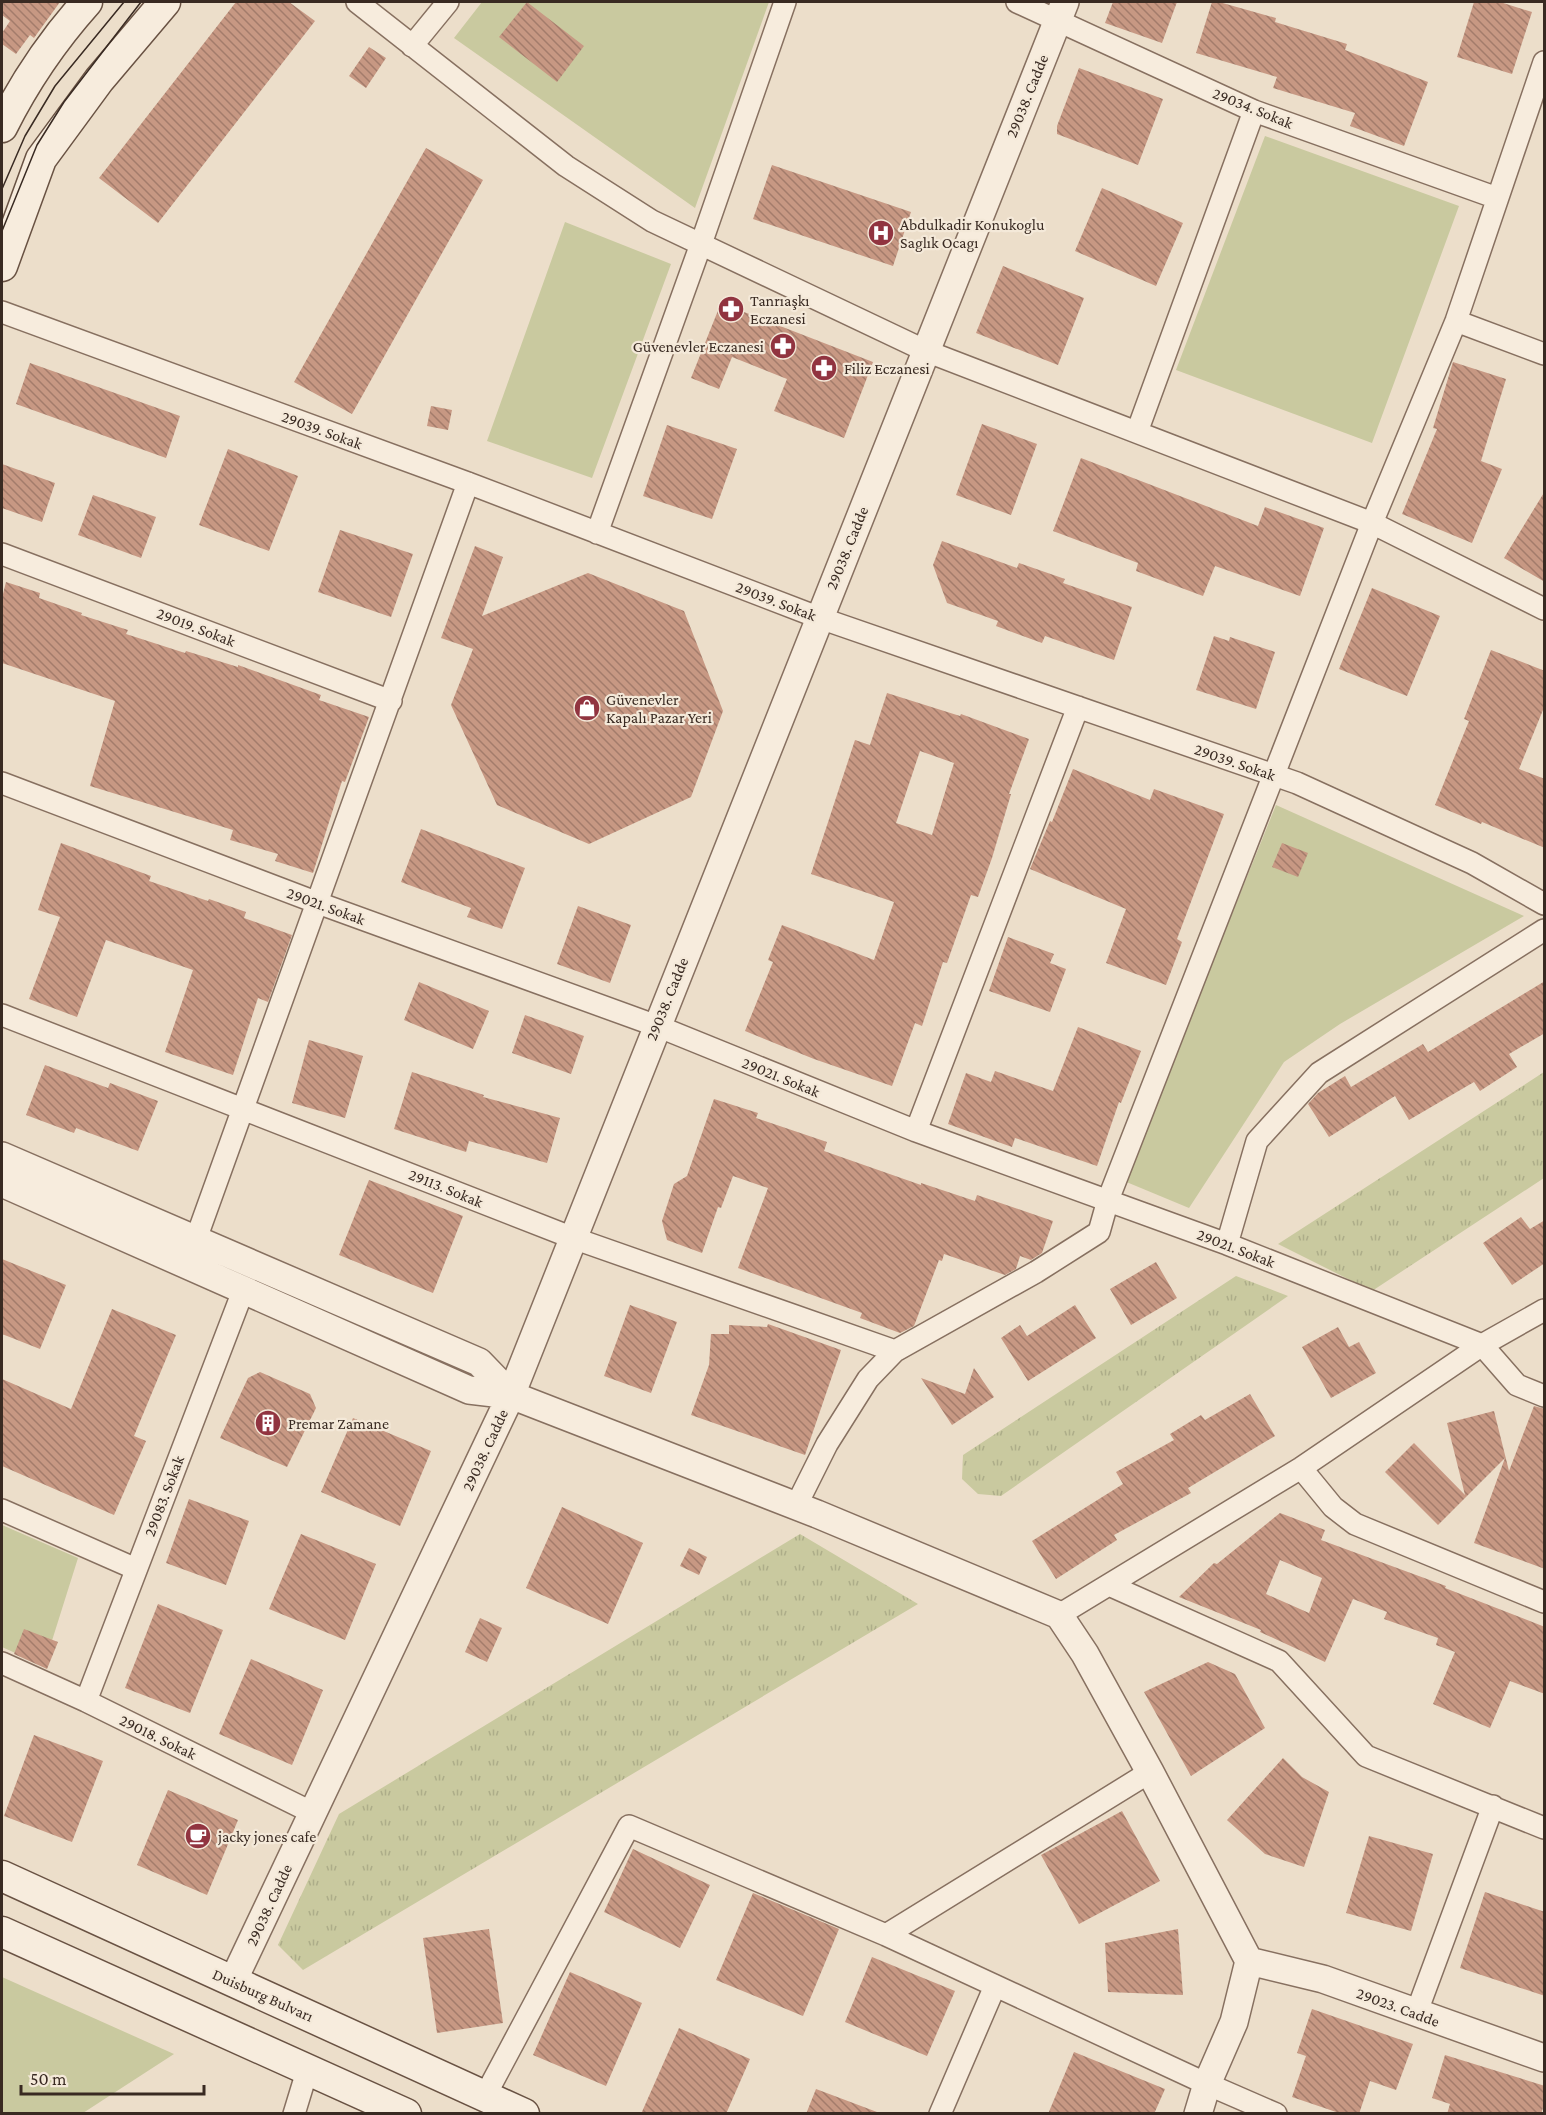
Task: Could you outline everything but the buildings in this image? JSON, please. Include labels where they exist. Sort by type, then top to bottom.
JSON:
[{"type":"main road","points":[[2,128],[20,91],[59,33],[87,2]]},
{"type":"main road","points":[[2,266],[41,159],[99,80],[165,2]]},
{"type":"main road","name":"Duisburg Bulvarı","points":[[2,1876],[524,2114]]},
{"type":"main road","points":[[2,1932],[309,2068],[405,2114]]},
{"type":"street","points":[[357,2],[566,166],[652,221],[926,351],[1372,523],[1545,609]]},
{"type":"street","points":[[412,46],[448,2]]},
{"type":"street","points":[[597,533],[785,2]]},
{"type":"street","name":"29034. Sokak","points":[[1017,2],[1061,10],[1254,111],[1497,198]]},
{"type":"street","name":"29038. Cadde","points":[[233,1981],[511,1395],[1061,10]]},
{"type":"street","points":[[796,1506],[827,1444],[868,1379],[895,1351],[1036,1272],[1099,1232],[1108,1200],[1272,775],[1372,523],[1456,321],[1545,62]]},
{"type":"street","points":[[1137,432],[1254,111]]},
{"type":"street","name":"29039. Sokak","points":[[2,312],[468,483],[820,618],[1297,783],[1472,863],[1545,904]]},
{"type":"street","points":[[1456,321],[1545,354]]},
{"type":"street","points":[[196,1239],[468,483]]},
{"type":"street","name":"29019. Sokak","points":[[2,554],[391,700]]},
{"type":"street","points":[[916,1131],[1078,707]]},
{"type":"street","name":"29021. Sokak","points":[[2,783],[318,903],[657,1026],[916,1131],[1227,1244],[1482,1344],[1517,1385],[1545,1396]]},
{"type":"street","points":[[1227,1244],[1257,1141],[1319,1073],[1545,930]]},
{"type":"street","name":"29113. Sokak","points":[[2,1014],[573,1238],[895,1351]]},
{"type":"street","points":[[2,1156],[478,1362],[511,1395]]},
{"type":"street","points":[[2,1183],[469,1390],[511,1395],[796,1506],[1059,1615],[1085,1654],[1150,1772],[1249,1961],[1234,2022],[1207,2084],[1198,2114]]},
{"type":"street","name":"29083. Sokak","points":[[86,1701],[243,1291]]},
{"type":"street","points":[[1059,1615],[1301,1468],[1482,1344],[1545,1310]]},
{"type":"street","points":[[1301,1468],[1333,1506],[1355,1524],[1545,1602]]},
{"type":"street","points":[[2,1510],[136,1569]]},
{"type":"street","points":[[1109,1585],[1279,1661],[1366,1756],[1545,1828]]},
{"type":"street","name":"29018. Sokak","points":[[2,1663],[86,1701],[313,1813]]},
{"type":"street","points":[[886,1935],[1150,1772]]},
{"type":"street","points":[[1416,2014],[1493,1806]]},
{"type":"street","points":[[485,2096],[629,1827],[886,1935],[1276,2114]]},
{"type":"street","name":"29023. Cadde","points":[[1249,1961],[1323,1979],[1545,2058]]},
{"type":"street","points":[[940,2114],[995,1986]]},
{"type":"street","points":[[294,2114],[309,2068]]},
{"type":"green space","points":[[482,2],[769,2],[695,208],[454,38]]},
{"type":"green space","points":[[1265,136],[1459,206],[1372,443],[1176,370]]},
{"type":"green space","points":[[565,222],[671,264],[592,478],[487,441]]},
{"type":"green space","points":[[1276,805],[1524,916],[1340,1024],[1284,1062],[1189,1208],[1124,1181]]},
{"type":"green space","points":[[1544,1072],[1544,1178],[1372,1291],[1278,1244]]},
{"type":"green space","points":[[1236,1276],[1288,1296],[1001,1496],[978,1494],[962,1479],[963,1455]]},
{"type":"green space","points":[[2,1525],[78,1558],[44,1666],[2,1647]]},
{"type":"green space","points":[[800,1534],[918,1604],[303,1970],[278,1945],[339,1814]]},
{"type":"green space","points":[[2,1977],[174,2054],[83,2113],[2,2113]]},
{"type":"tram line","points":[[2,189],[25,136],[55,86],[124,2]]},
{"type":"tram line","points":[[2,231],[37,145],[64,102],[141,2]]},
{"type":"place","name":"Abdulkadir Konukoglu Saglık Ocagı","points":[[881,233]]},
{"type":"place","name":"Tanrıaşkı Eczanesi","points":[[731,309]]},
{"type":"place","name":"Güvenevler Eczanesi","points":[[783,346]]},
{"type":"place","name":"Filiz Eczanesi","points":[[824,368]]},
{"type":"place","name":"Güvenevler Kapalı Pazar Yeri","points":[[587,708]]},
{"type":"place","name":"Premar Zamane","points":[[268,1423]]},
{"type":"place","name":"jacky jones cafe","points":[[198,1836]]}]
